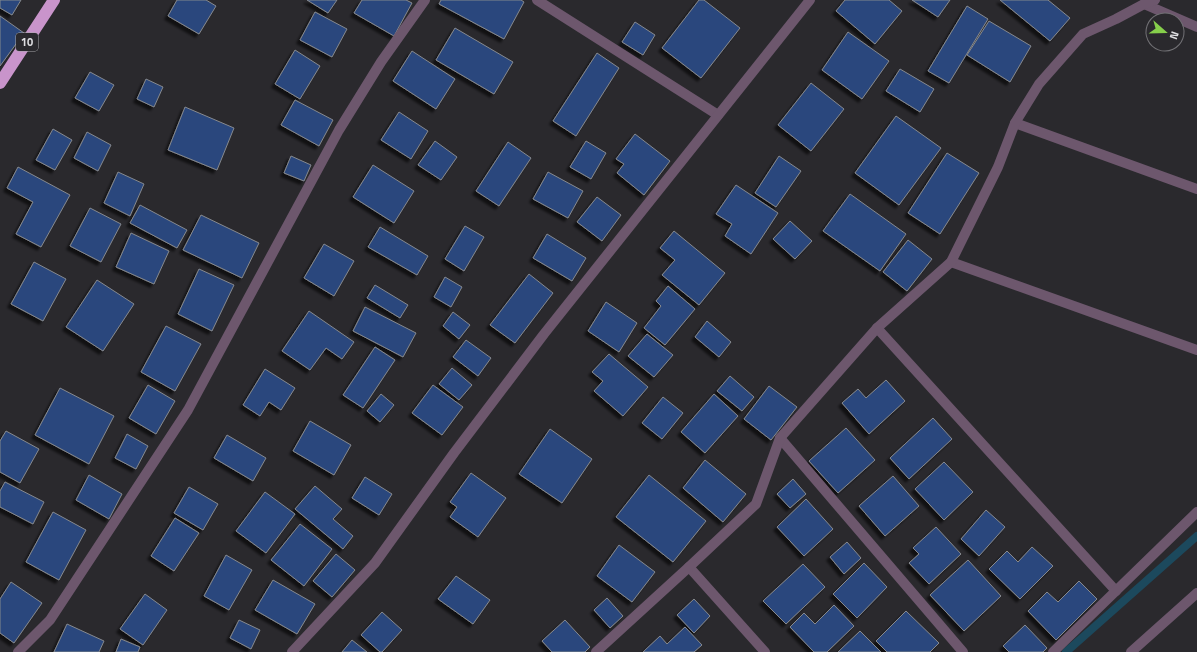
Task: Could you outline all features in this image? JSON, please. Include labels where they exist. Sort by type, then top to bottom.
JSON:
[{"type":"highway","name":"10","points":[[0,84],[54,0]]},
{"type":"street","points":[[18,652],[50,620],[188,410],[339,130],[381,62],[425,0]]},
{"type":"street","points":[[537,0],[718,115]]},
{"type":"street","points":[[292,652],[375,563],[454,453],[544,334],[810,0]]},
{"type":"street","points":[[596,652],[689,568],[756,504],[780,438],[877,328],[951,262],[998,167],[1015,123],[1039,84],[1083,34],[1116,20],[1144,4],[1155,0]]},
{"type":"street","points":[[1144,4],[1197,27]]},
{"type":"street","points":[[1015,123],[1197,189]]},
{"type":"street","points":[[951,262],[1197,350]]},
{"type":"street","points":[[877,328],[1116,591]]},
{"type":"street","points":[[780,438],[963,652]]},
{"type":"street","points":[[1053,652],[1197,512]]},
{"type":"street","points":[[689,568],[765,652]]},
{"type":"street","points":[[1131,652],[1197,593]]},
{"type":"building","points":[[0,0],[21,0],[12,15],[0,8]]},
{"type":"building","points":[[177,0],[206,0],[216,6],[199,34],[168,16]]},
{"type":"building","points":[[307,0],[337,0],[328,13]]},
{"type":"building","points":[[362,0],[406,0],[412,3],[394,36],[354,13]]},
{"type":"building","points":[[441,0],[521,0],[524,2],[504,39],[439,4]]},
{"type":"building","points":[[699,0],[704,0],[740,28],[701,78],[662,48]]},
{"type":"building","points":[[845,0],[889,0],[902,11],[875,44],[836,11]]},
{"type":"building","points":[[912,0],[950,0],[938,17]]},
{"type":"building","points":[[1000,0],[1048,0],[1070,18],[1050,41]]},
{"type":"building","points":[[967,6],[988,19],[949,83],[928,71]]},
{"type":"building","points":[[315,12],[347,29],[332,57],[300,40]]},
{"type":"building","points":[[0,16],[24,33],[0,66]]},
{"type":"building","points":[[989,21],[1031,46],[1010,82],[967,55]]},
{"type":"building","points":[[635,22],[655,35],[643,55],[622,42]]},
{"type":"building","points":[[455,28],[513,62],[494,94],[436,60]]},
{"type":"building","points":[[848,32],[889,61],[862,99],[822,70]]},
{"type":"building","points":[[295,50],[320,66],[300,99],[275,84]]},
{"type":"building","points":[[412,51],[455,79],[436,109],[393,81]]},
{"type":"building","points":[[597,53],[619,68],[576,136],[553,121]]},
{"type":"building","points":[[900,69],[934,89],[920,112],[886,91]]},
{"type":"building","points":[[90,72],[114,85],[99,111],[75,98]]},
{"type":"building","points":[[146,79],[163,87],[154,107],[137,99]]},
{"type":"building","points":[[811,83],[844,109],[811,151],[778,125]]},
{"type":"building","points":[[295,100],[333,120],[319,146],[281,125]]},
{"type":"building","points":[[185,107],[234,128],[217,170],[168,150]]},
{"type":"building","points":[[399,112],[428,131],[411,159],[381,140]]},
{"type":"building","points":[[896,116],[941,148],[899,205],[855,173]]},
{"type":"building","points":[[53,129],[72,140],[55,170],[36,160]]},
{"type":"building","points":[[87,132],[111,145],[98,171],[74,158]]},
{"type":"building","points":[[635,134],[670,161],[644,195],[617,173],[624,164],[616,159]]},
{"type":"building","points":[[435,141],[457,157],[441,180],[418,165]]},
{"type":"building","points":[[586,141],[606,153],[591,179],[570,167]]},
{"type":"building","points":[[508,142],[531,158],[499,206],[476,191]]},
{"type":"building","points":[[947,153],[979,173],[940,234],[908,213]]},
{"type":"building","points":[[291,156],[311,165],[304,181],[284,173]]},
{"type":"building","points":[[779,156],[801,171],[776,207],[755,193]]},
{"type":"building","points":[[373,165],[414,191],[394,223],[353,197]]},
{"type":"building","points":[[18,167],[70,195],[41,247],[16,234],[33,202],[7,188]]},
{"type":"building","points":[[118,172],[144,184],[130,216],[104,203]]},
{"type":"building","points":[[548,172],[583,191],[568,218],[533,199]]},
{"type":"building","points":[[736,185],[778,213],[751,254],[725,236],[732,224],[716,214]]},
{"type":"building","points":[[850,194],[906,234],[880,271],[823,231]]},
{"type":"building","points":[[597,197],[621,215],[602,241],[577,222]]},
{"type":"building","points":[[140,205],[187,230],[177,248],[130,223]]},
{"type":"building","points":[[90,208],[121,224],[101,262],[70,246]]},
{"type":"building","points":[[201,215],[259,243],[242,278],[183,250]]},
{"type":"building","points":[[790,221],[812,241],[795,259],[773,239]]},
{"type":"building","points":[[465,226],[484,237],[464,271],[445,259]]},
{"type":"building","points":[[380,227],[428,256],[417,275],[368,247]]},
{"type":"building","points":[[674,231],[725,273],[699,305],[662,275],[675,260],[660,248]]},
{"type":"building","points":[[131,233],[169,251],[154,284],[116,267]]},
{"type":"building","points":[[547,234],[586,258],[572,281],[533,258]]},
{"type":"building","points":[[908,240],[932,259],[907,291],[883,272]]},
{"type":"building","points":[[324,244],[354,261],[334,296],[304,278]]},
{"type":"building","points":[[34,262],[66,279],[43,321],[11,304]]},
{"type":"building","points":[[199,269],[234,285],[212,331],[178,314]]},
{"type":"building","points":[[529,274],[553,293],[515,343],[490,325]]},
{"type":"building","points":[[445,277],[462,287],[451,307],[434,297]]},
{"type":"building","points":[[97,280],[134,304],[103,351],[66,327]]},
{"type":"building","points":[[375,285],[408,305],[400,318],[367,298]]},
{"type":"building","points":[[668,286],[695,309],[665,345],[644,328],[661,306],[656,301]]},
{"type":"building","points":[[606,302],[637,323],[619,352],[588,331]]},
{"type":"building","points":[[365,307],[416,333],[403,357],[353,331]]},
{"type":"building","points":[[309,311],[354,342],[342,359],[326,348],[310,370],[282,351]]},
{"type":"building","points":[[453,312],[470,325],[459,339],[443,326]]},
{"type":"building","points":[[707,321],[731,342],[719,357],[695,337]]},
{"type":"building","points":[[166,326],[201,344],[175,391],[141,372]]},
{"type":"building","points":[[647,334],[673,355],[654,377],[628,356]]},
{"type":"building","points":[[466,340],[491,358],[478,376],[453,357]]},
{"type":"building","points":[[375,347],[395,360],[363,408],[343,395]]},
{"type":"building","points":[[609,354],[648,387],[623,416],[594,391],[603,381],[592,372]]},
{"type":"building","points":[[452,368],[472,385],[459,400],[439,384]]},
{"type":"building","points":[[265,369],[295,388],[281,410],[269,402],[260,416],[243,405]]},
{"type":"building","points":[[730,376],[754,397],[742,411],[717,391]]},
{"type":"building","points":[[886,380],[905,401],[869,434],[842,403],[858,389],[866,398]]},
{"type":"building","points":[[148,385],[175,401],[156,434],[129,418]]},
{"type":"building","points":[[433,385],[463,407],[442,435],[412,413]]},
{"type":"building","points":[[769,386],[797,407],[771,440],[744,419]]},
{"type":"building","points":[[60,388],[114,416],[89,464],[35,435]]},
{"type":"building","points":[[381,394],[394,405],[380,422],[367,411]]},
{"type":"building","points":[[714,394],[738,416],[705,453],[681,432]]},
{"type":"building","points":[[663,397],[683,413],[662,439],[642,423]]},
{"type":"building","points":[[933,418],[952,439],[909,479],[890,458]]},
{"type":"building","points":[[310,421],[351,445],[334,475],[293,451]]},
{"type":"building","points":[[846,428],[875,460],[838,493],[809,461]]},
{"type":"building","points":[[550,429],[592,459],[562,503],[519,474]]},
{"type":"building","points":[[6,431],[39,449],[20,483],[0,472],[0,441]]},
{"type":"building","points":[[127,434],[148,446],[136,469],[115,458]]},
{"type":"building","points":[[227,435],[266,458],[253,481],[214,458]]},
{"type":"building","points":[[705,460],[746,494],[723,522],[683,488]]},
{"type":"building","points":[[944,462],[973,492],[944,520],[915,489]]},
{"type":"building","points":[[471,473],[506,498],[478,537],[450,517],[457,507],[450,502]]},
{"type":"building","points":[[89,475],[122,494],[109,519],[76,500]]},
{"type":"building","points":[[649,475],[706,521],[673,562],[616,517]]},
{"type":"building","points":[[893,476],[919,506],[885,536],[859,506]]},
{"type":"building","points":[[365,477],[392,494],[379,515],[352,498]]},
{"type":"building","points":[[793,479],[806,494],[790,508],[777,494]]},
{"type":"building","points":[[5,482],[44,502],[33,524],[0,507],[0,491]]},
{"type":"building","points":[[315,486],[342,509],[333,519],[353,536],[343,549],[295,509]]},
{"type":"building","points":[[189,487],[218,504],[203,530],[174,513]]},
{"type":"building","points":[[265,492],[295,514],[266,553],[236,531]]},
{"type":"building","points":[[806,499],[833,529],[804,556],[777,527]]},
{"type":"building","points":[[986,510],[1005,527],[979,556],[961,539]]},
{"type":"building","points":[[53,512],[86,530],[59,580],[26,562]]},
{"type":"building","points":[[175,518],[199,533],[174,571],[151,556]]},
{"type":"building","points":[[300,524],[332,549],[304,586],[271,560]]},
{"type":"building","points":[[936,527],[961,554],[929,584],[909,563],[919,554],[913,548]]},
{"type":"building","points":[[847,542],[861,558],[844,574],[830,557]]},
{"type":"building","points":[[619,545],[655,572],[632,602],[597,576]]},
{"type":"building","points":[[1032,547],[1053,566],[1020,599],[989,569],[1007,551],[1018,562]]},
{"type":"building","points":[[336,554],[355,570],[332,597],[313,581]]},
{"type":"building","points":[[226,555],[252,570],[229,610],[204,596]]},
{"type":"building","points":[[968,560],[1001,596],[964,631],[930,595]]},
{"type":"building","points":[[864,563],[887,587],[857,618],[833,594]]},
{"type":"building","points":[[803,564],[825,587],[786,624],[763,601]]},
{"type":"building","points":[[456,576],[490,600],[473,624],[438,599]]},
{"type":"building","points":[[273,580],[315,604],[297,634],[255,610]]},
{"type":"building","points":[[1079,581],[1097,599],[1056,640],[1028,611],[1047,592],[1058,602]]},
{"type":"building","points":[[11,582],[42,603],[14,643],[0,633],[0,599]]},
{"type":"building","points":[[145,594],[167,610],[143,645],[120,629]]},
{"type":"building","points":[[607,598],[623,616],[610,628],[594,610]]},
{"type":"building","points":[[694,599],[710,616],[694,633],[677,615]]},
{"type":"building","points":[[834,605],[854,626],[827,652],[814,652],[790,627],[804,613],[815,624]]},
{"type":"building","points":[[906,611],[939,643],[930,652],[887,652],[876,641]]},
{"type":"building","points":[[382,612],[402,630],[382,652],[380,652],[361,635]]},
{"type":"building","points":[[239,620],[260,630],[251,649],[230,638]]},
{"type":"building","points":[[565,620],[590,647],[585,652],[552,652],[542,641]]},
{"type":"building","points":[[67,624],[104,641],[99,652],[54,652]]},
{"type":"building","points":[[1025,625],[1047,648],[1043,652],[1009,652],[1003,646]]},
{"type":"building","points":[[685,627],[702,645],[694,652],[643,652],[660,636],[667,644]]},
{"type":"building","points":[[860,631],[881,652],[838,652]]},
{"type":"building","points":[[121,639],[140,647],[138,652],[116,652]]},
{"type":"building","points":[[352,640],[367,652],[342,652]]},
{"type":"waterway","points":[[1066,652],[1197,536]]}]
